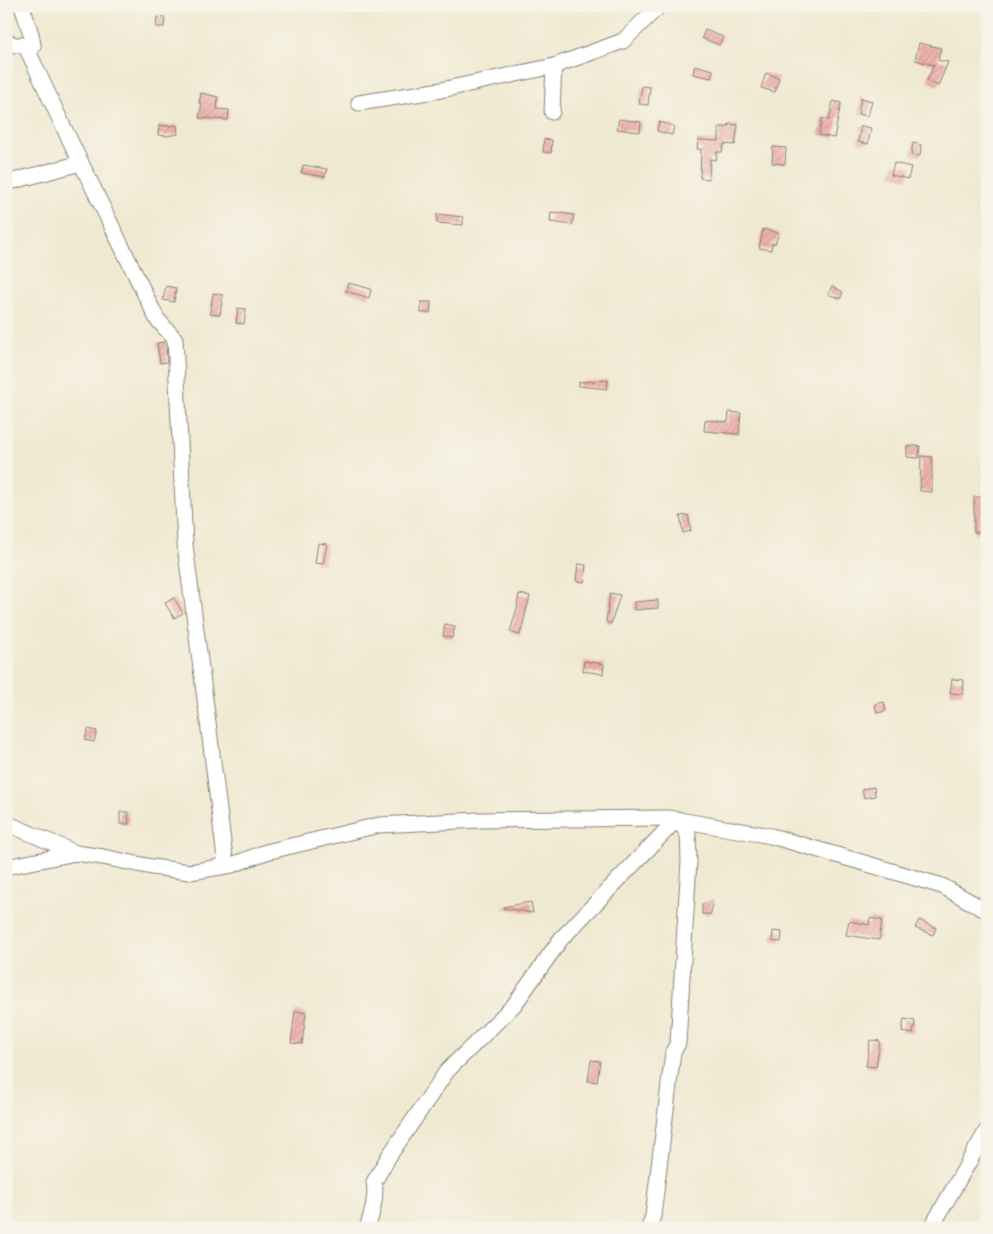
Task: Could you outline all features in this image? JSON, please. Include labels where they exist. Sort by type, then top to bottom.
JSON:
[{"type":"street","points":[[22,6],[31,34],[32,45],[28,51],[157,320],[175,339],[185,545],[226,866]]},
{"type":"street","points":[[359,103],[441,90],[554,66],[624,41],[659,6]]},
{"type":"street","points":[[6,41],[15,45],[32,45]]},
{"type":"street","points":[[552,112],[554,66]]},
{"type":"street","points":[[6,183],[81,162]]},
{"type":"street","points":[[6,823],[76,853],[190,872],[232,865],[266,852],[379,825],[479,820],[668,818],[771,836],[878,867],[942,886],[987,911]]},
{"type":"street","points":[[367,1228],[376,1189],[374,1182],[388,1156],[447,1071],[514,1005],[561,939],[676,819]]},
{"type":"street","points":[[649,1228],[653,1216],[673,1052],[678,1043],[689,861],[688,834],[676,819]]},
{"type":"street","points":[[6,867],[76,853]]},
{"type":"street","points":[[931,1228],[987,1130]]},
{"type":"building","points":[[157,17],[165,18],[164,27],[156,27]]},
{"type":"building","points":[[705,30],[723,37],[719,45],[702,38]]},
{"type":"building","points":[[919,43],[941,48],[938,60],[948,62],[938,86],[927,81],[934,65],[915,60]]},
{"type":"building","points":[[695,65],[713,70],[711,78],[693,74]]},
{"type":"building","points":[[766,73],[779,78],[775,92],[761,88]]},
{"type":"building","points":[[642,86],[650,87],[648,105],[639,104]]},
{"type":"building","points":[[201,93],[218,97],[217,109],[229,110],[228,120],[199,118],[202,103],[199,103]]},
{"type":"building","points":[[861,98],[872,101],[868,116],[858,114]]},
{"type":"building","points":[[833,101],[841,103],[834,138],[819,135],[822,118],[829,120]]},
{"type":"building","points":[[619,119],[641,122],[640,132],[617,129]]},
{"type":"building","points":[[659,122],[674,126],[672,135],[657,131]]},
{"type":"building","points":[[729,124],[738,125],[735,145],[724,144],[722,152],[717,152],[716,160],[710,159],[709,179],[700,178],[701,149],[697,149],[698,140],[719,141],[719,127],[728,127]]},
{"type":"building","points":[[159,125],[177,125],[178,134],[158,135]]},
{"type":"building","points":[[861,126],[871,128],[868,144],[858,142]]},
{"type":"building","points":[[544,139],[552,140],[551,153],[543,152]]},
{"type":"building","points":[[913,143],[921,145],[920,156],[911,155]]},
{"type":"building","points":[[773,147],[786,148],[785,164],[772,163]]},
{"type":"building","points":[[894,163],[911,167],[908,179],[891,175]]},
{"type":"building","points":[[303,165],[327,169],[325,177],[301,173]]},
{"type":"building","points":[[551,212],[574,215],[572,225],[550,222]]},
{"type":"building","points":[[437,214],[463,217],[463,225],[437,223]]},
{"type":"building","points":[[763,229],[779,233],[775,244],[772,243],[771,250],[759,248]]},
{"type":"building","points":[[348,283],[371,289],[369,298],[346,291]]},
{"type":"building","points":[[166,286],[176,288],[174,302],[163,300]]},
{"type":"building","points":[[832,286],[843,292],[840,299],[828,294]]},
{"type":"building","points":[[213,293],[223,295],[220,315],[210,314]]},
{"type":"building","points":[[421,302],[431,302],[430,313],[421,313]]},
{"type":"building","points":[[238,308],[246,309],[244,324],[236,323]]},
{"type":"building","points":[[165,342],[167,362],[160,363],[157,343]]},
{"type":"building","points":[[608,380],[607,389],[579,386],[579,382]]},
{"type":"building","points":[[729,412],[741,413],[739,434],[704,431],[705,420],[728,422]]},
{"type":"building","points":[[907,446],[920,446],[919,458],[907,457]]},
{"type":"building","points":[[921,456],[932,457],[932,492],[920,491]]},
{"type":"building","points":[[974,497],[987,497],[987,532],[974,532]]},
{"type":"building","points":[[688,515],[691,531],[683,533],[680,516]]},
{"type":"building","points":[[318,543],[327,544],[323,564],[315,563]]},
{"type":"building","points":[[578,564],[586,565],[584,582],[576,581]]},
{"type":"building","points":[[610,593],[620,595],[611,624],[606,622]]},
{"type":"building","points":[[519,594],[530,596],[520,635],[510,632],[518,605]]},
{"type":"building","points":[[174,598],[183,613],[174,618],[165,603]]},
{"type":"building","points":[[658,600],[658,608],[634,610],[634,602]]},
{"type":"building","points":[[445,624],[455,626],[452,638],[443,636]]},
{"type":"building","points":[[584,661],[604,664],[603,674],[583,671]]},
{"type":"building","points":[[952,679],[964,680],[963,694],[950,693]]},
{"type":"building","points":[[884,702],[886,711],[877,713],[875,704]]},
{"type":"building","points":[[88,729],[97,731],[94,742],[85,740]]},
{"type":"building","points":[[874,787],[875,796],[864,798],[862,789]]},
{"type":"building","points":[[120,812],[128,812],[129,824],[120,824]]},
{"type":"building","points":[[712,901],[711,914],[702,914],[702,904]]},
{"type":"building","points":[[531,902],[533,913],[503,908],[503,907]]},
{"type":"building","points":[[870,918],[882,920],[879,940],[846,935],[849,921],[869,925]]},
{"type":"building","points":[[919,920],[936,928],[933,935],[915,928]]},
{"type":"building","points":[[773,931],[782,932],[781,942],[772,941]]},
{"type":"building","points":[[295,1011],[306,1013],[302,1044],[291,1043]]},
{"type":"building","points":[[904,1019],[915,1021],[913,1034],[902,1032]]},
{"type":"building","points":[[870,1040],[880,1041],[876,1067],[866,1066]]},
{"type":"building","points":[[591,1060],[600,1061],[597,1082],[588,1081]]}]
